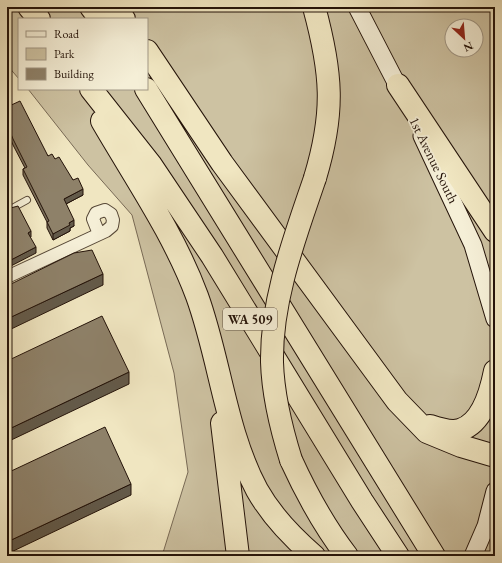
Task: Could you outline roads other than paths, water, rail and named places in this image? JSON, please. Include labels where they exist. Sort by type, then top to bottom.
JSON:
[{"type":"highway","points":[[29,7],[38,18]]},
{"type":"highway","points":[[91,7],[99,18]]},
{"type":"highway","points":[[114,7],[123,18]]},
{"type":"highway","points":[[314,7],[326,56],[330,92],[328,123],[323,151],[283,277],[275,317],[272,361],[282,429],[292,460],[308,496],[320,518],[347,556]]},
{"type":"highway","points":[[148,52],[222,163],[293,262],[397,401],[415,422],[427,432],[439,439],[495,456]]},
{"type":"highway","points":[[398,85],[495,231]]},
{"type":"highway","points":[[84,90],[174,244],[196,295],[205,321],[213,356],[246,466],[258,491],[281,524],[314,556]]},
{"type":"highway","name":"WA 509","points":[[92,90],[151,166],[208,250],[358,494],[398,556]]},
{"type":"highway","name":"WA 509","points":[[147,90],[434,556]]},
{"type":"highway","points":[[213,356],[238,556]]},
{"type":"highway","points":[[415,422],[446,430],[459,430],[466,427],[479,416],[495,371]]},
{"type":"main road","name":"1st Avenue South","points":[[357,7],[398,85],[473,245],[495,319]]},
{"type":"main road","points":[[473,556],[486,526],[495,490]]},
{"type":"street","points":[[7,277],[99,234]]},
{"type":"lane","points":[[7,211],[27,200]]}]
